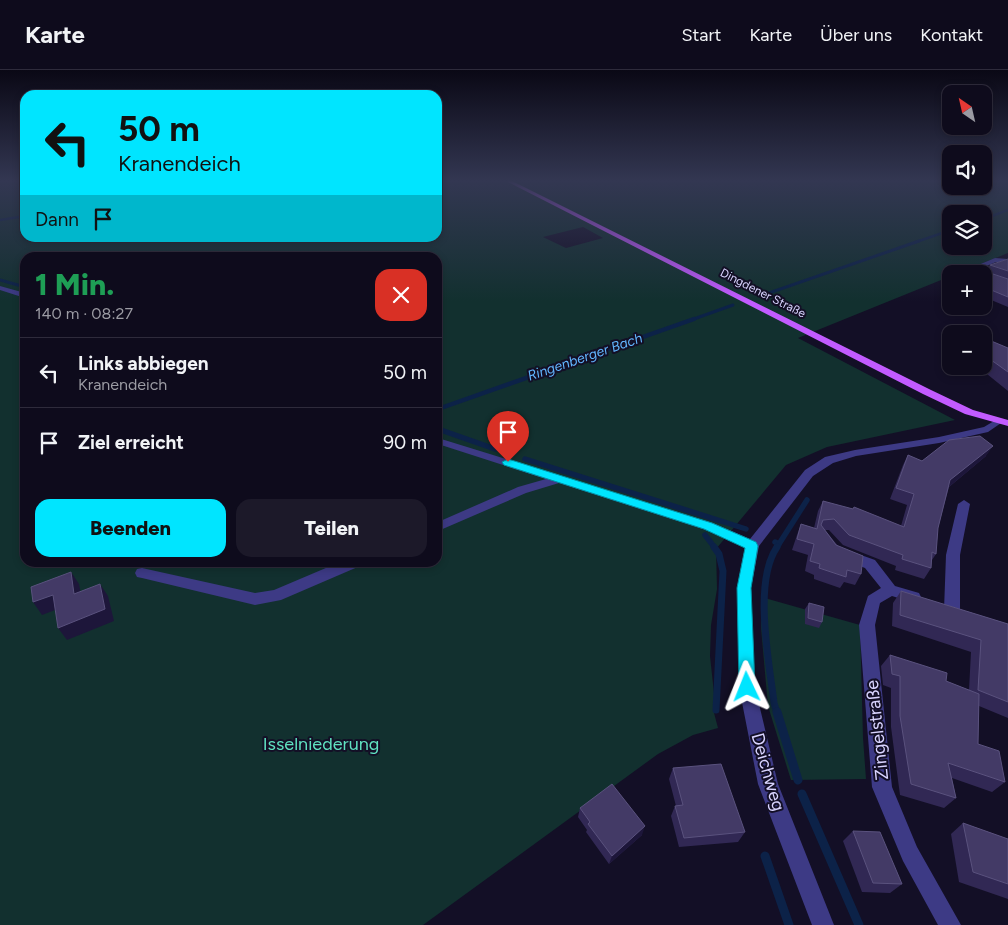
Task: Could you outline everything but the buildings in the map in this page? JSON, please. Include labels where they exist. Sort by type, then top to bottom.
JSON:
[{"type":"main road","name":"Dingdener Straße","points":[[587,221],[927,392],[969,412],[1004,422]]},
{"type":"street","points":[[982,265],[994,260],[1008,261]]},
{"type":"street","points":[[0,288],[20,294]]},
{"type":"street","name":"Deichweg","points":[[823,925],[768,784],[747,687],[744,588],[752,546],[809,473],[829,460],[855,453],[939,440],[988,428],[1004,422]]},
{"type":"street","points":[[442,442],[708,526],[752,546]]},
{"type":"street","points":[[442,525],[522,490],[560,479]]},
{"type":"street","points":[[952,610],[953,555],[964,504]]},
{"type":"street","points":[[837,551],[870,564],[890,590],[971,616]]},
{"type":"street","points":[[142,572],[255,599],[276,596],[343,567]]},
{"type":"street","name":"Zingelstraße","points":[[890,590],[873,600],[867,625],[882,787],[910,854],[950,925]]},
{"type":"green space","name":"Isselniederung","points":[[0,221],[20,221],[20,242],[442,242],[442,221],[942,221],[942,255],[992,255],[992,221],[1008,221],[1008,253],[978,265],[942,265],[942,280],[798,338],[955,420],[827,447],[786,465],[716,549],[717,589],[711,625],[710,656],[716,712],[714,713],[718,728],[693,735],[658,754],[423,925],[0,925]],"holes":[[[583,227],[603,238],[566,248],[543,237]]]},
{"type":"green space","points":[[761,597],[860,625],[866,779],[791,780],[768,706],[761,628]]},
{"type":"waterway","name":"Ringenberger Bach","points":[[916,242],[942,233]]},
{"type":"waterway","name":"Ringenberger Bach","points":[[760,296],[919,241]]},
{"type":"waterway","points":[[0,280],[20,286]]},
{"type":"waterway","name":"Ringenberger Bach","points":[[691,320],[733,305]]},
{"type":"waterway","name":"Ringenberger Bach","points":[[442,408],[694,319]]},
{"type":"waterway","name":"Ringenberger Bach","points":[[442,430],[495,449]]},
{"type":"waterway","points":[[525,459],[746,529]]},
{"type":"waterway","points":[[779,544],[807,500]]},
{"type":"waterway","points":[[705,535],[715,548]]},
{"type":"waterway","points":[[775,542],[779,544]]},
{"type":"waterway","points":[[776,548],[779,544]]},
{"type":"waterway","points":[[714,547],[719,554],[723,571],[716,710]]},
{"type":"waterway","points":[[777,547],[770,562],[764,601],[766,644],[777,713]]},
{"type":"waterway","points":[[777,712],[798,780]]},
{"type":"waterway","points":[[802,794],[859,925]]},
{"type":"waterway","points":[[765,856],[789,925]]},
{"type":"route","points":[[508,462],[708,526],[752,546],[744,588],[747,687]]}]
